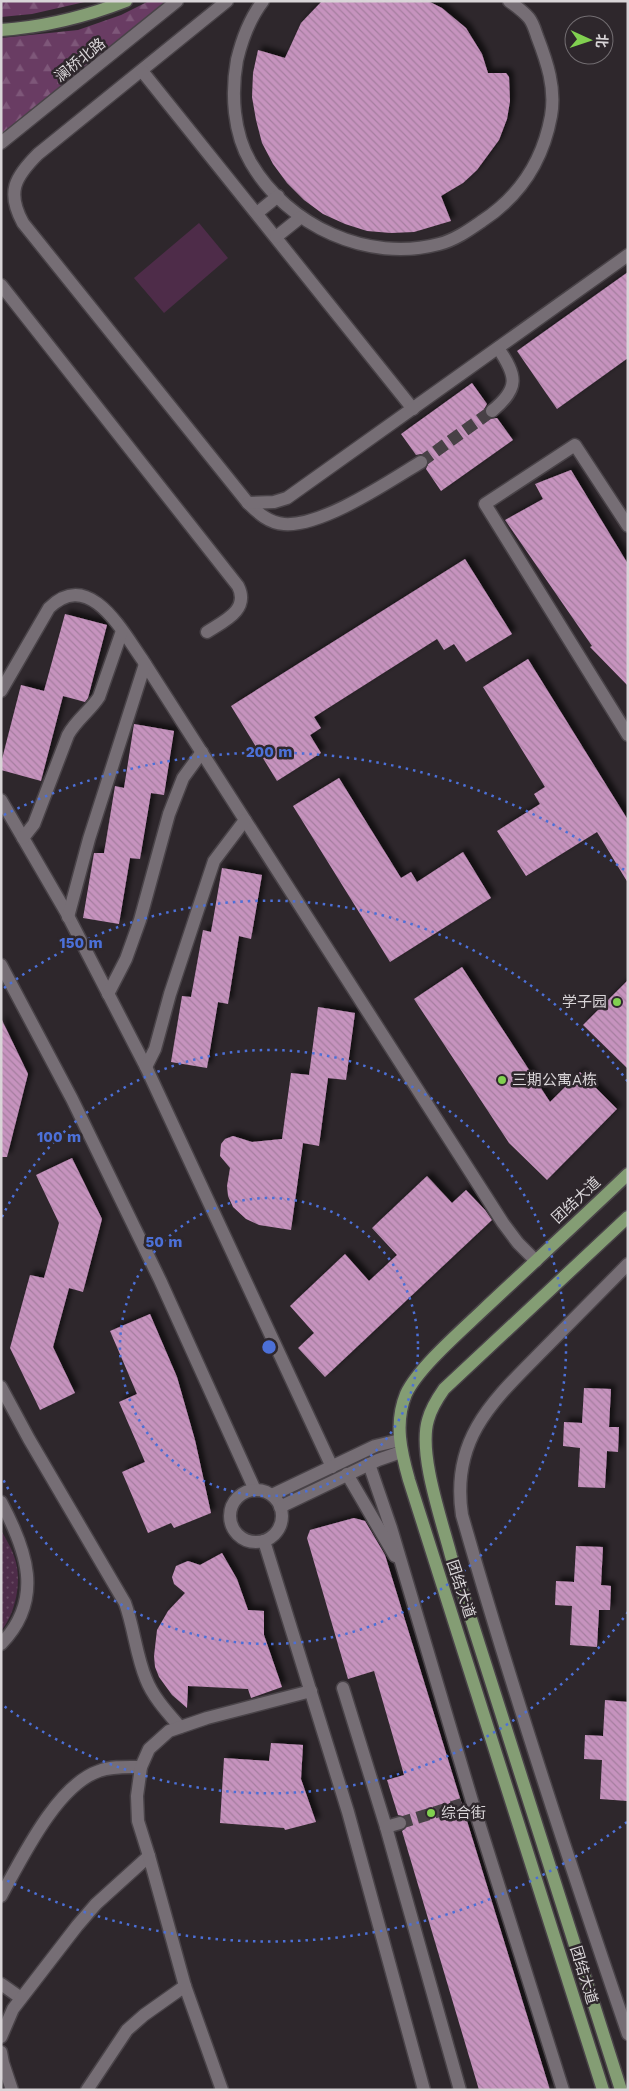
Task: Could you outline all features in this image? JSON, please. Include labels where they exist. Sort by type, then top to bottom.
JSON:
[{"type":"main road","points":[[1,30],[43,25],[78,18],[126,1]]},
{"type":"main road","name":"团结大道","points":[[602,2090],[400,1446],[400,1414],[406,1394],[411,1386],[443,1348],[628,1174]]},
{"type":"main road","name":"团结大道","points":[[622,2090],[451,1556],[430,1473],[426,1432],[434,1404],[444,1389],[628,1217]]},
{"type":"street","name":"澜桥北路","points":[[1,143],[177,1]]},
{"type":"street","points":[[227,1],[31,161],[18,176],[13,200],[16,211],[23,223],[257,512],[275,522],[284,524],[311,520],[364,496],[421,462]]},
{"type":"street","points":[[263,1],[248,26],[240,48],[233,93],[239,131],[250,161],[266,185],[301,217],[350,241],[398,250],[441,244],[462,235],[506,203],[530,173],[540,154],[547,135],[553,92],[547,65],[530,19],[512,2]]},
{"type":"street","points":[[142,70],[413,408]]},
{"type":"street","points":[[257,213],[278,196]]},
{"type":"street","points":[[276,237],[301,217]]},
{"type":"street","points":[[248,503],[274,502],[287,498],[628,255]]},
{"type":"street","points":[[1,285],[238,586],[241,593],[240,607],[236,612],[207,632]]},
{"type":"street","points":[[492,411],[510,393],[514,381],[509,365],[498,348]]},
{"type":"street","points":[[627,733],[485,504],[575,445],[628,526]]},
{"type":"street","points":[[1,691],[49,608],[63,597],[82,595],[91,598],[101,606],[122,631],[145,664],[503,1223],[518,1243],[536,1261]]},
{"type":"street","points":[[23,838],[34,824],[68,734],[73,725],[93,707],[99,697],[122,631]]},
{"type":"street","points":[[68,917],[89,839],[145,664]]},
{"type":"street","points":[[108,994],[126,959],[140,920],[169,814],[183,778],[202,752]]},
{"type":"street","points":[[1,800],[68,917],[146,1067],[332,1467]]},
{"type":"street","points":[[146,1067],[155,1049],[170,994],[214,861],[245,820]]},
{"type":"street","points":[[1,965],[72,1099],[160,1280],[255,1490]]},
{"type":"street","points":[[628,1264],[498,1396],[473,1433],[462,1461],[459,1489],[462,1515],[521,1713],[628,2034]]},
{"type":"street","points":[[1,1387],[29,1439],[125,1603],[146,1678],[153,1693],[180,1727]]},
{"type":"street","points":[[272,1495],[375,1446],[400,1446]]},
{"type":"street","points":[[280,1507],[369,1464],[400,1446]]},
{"type":"street","points":[[369,1464],[391,1528],[467,1802],[562,2090]]},
{"type":"street","points":[[347,1474],[383,1539],[400,1564]]},
{"type":"street","points":[[255,1490],[265,1491],[272,1495],[282,1514],[281,1525],[276,1534],[264,1541],[258,1542],[248,1541],[238,1536],[232,1528],[230,1517],[231,1507],[236,1498],[245,1492],[255,1490]]},
{"type":"street","points":[[1,1502],[23,1549],[28,1585],[25,1605],[21,1614],[10,1634],[1,1644]]},
{"type":"street","points":[[264,1541],[348,1812],[424,2090]]},
{"type":"street","points":[[343,1688],[386,1827],[460,2090]]},
{"type":"street","points":[[222,2090],[184,1986],[150,1856],[138,1821],[138,1781],[141,1767],[150,1749],[158,1739],[169,1731],[207,1718],[311,1691]]},
{"type":"street","points":[[1,1896],[32,1841],[72,1787],[100,1770],[141,1767]]},
{"type":"street","points":[[386,1827],[400,1823]]},
{"type":"street","points":[[1,2037],[13,2009],[96,1904],[150,1856]]},
{"type":"street","points":[[1,1984],[21,1998]]},
{"type":"street","points":[[87,2090],[127,2030],[184,1986]]},
{"type":"street","points":[[1,2052],[12,2090]]},
{"type":"green space","points":[[1,1],[89,1],[32,14],[1,17]]},
{"type":"green space","points":[[149,1],[169,1],[1,139],[1,38],[78,30],[121,15]]},
{"type":"shaded area","points":[[199,223],[228,258],[164,313],[134,278]]},
{"type":"shaded area","points":[[1,1530],[14,1555],[18,1587],[14,1606],[1,1631]]},
{"type":"building","points":[[322,1],[428,1],[442,8],[466,28],[482,54],[488,73],[506,73],[509,77],[510,101],[507,119],[499,140],[477,170],[463,183],[441,196],[451,221],[414,232],[391,233],[367,231],[345,224],[323,214],[304,200],[287,183],[273,164],[262,143],[252,97],[253,73],[258,50],[285,58],[301,23]]},
{"type":"building","points":[[628,272],[628,358],[557,409],[517,351]]},
{"type":"building","points":[[472,383],[487,404],[484,409],[486,416],[490,419],[497,418],[513,440],[441,491],[426,469],[429,462],[428,457],[421,454],[416,455],[401,434]]},
{"type":"building","points":[[571,470],[628,564],[628,686],[590,647],[592,646],[505,520],[543,499],[535,484]]},
{"type":"building","points":[[465,559],[512,634],[466,662],[454,644],[444,650],[437,639],[314,717],[321,728],[310,735],[321,753],[277,781],[231,706]]},
{"type":"building","points":[[65,614],[107,625],[88,698],[85,702],[63,696],[41,781],[1,770],[1,763],[21,685],[44,691]]},
{"type":"building","points":[[528,659],[628,820],[628,883],[597,832],[526,876],[497,831],[540,804],[534,794],[545,787],[483,687]]},
{"type":"building","points":[[134,724],[174,731],[164,795],[151,793],[140,859],[130,858],[119,924],[83,918],[94,853],[104,853],[115,786],[124,788]]},
{"type":"building","points":[[339,778],[401,878],[411,872],[417,882],[463,852],[491,898],[390,962],[293,806]]},
{"type":"building","points":[[222,868],[262,875],[251,939],[239,936],[228,1004],[218,1002],[207,1068],[171,1062],[182,996],[191,997],[203,930],[211,932]]},
{"type":"building","name":"三期公寓A栋","points":[[462,967],[550,1102],[580,1072],[617,1109],[547,1180],[509,1143],[414,999]]},
{"type":"building","name":"学子园","points":[[628,980],[628,1069],[583,1025]]},
{"type":"building","points":[[318,1007],[355,1013],[346,1080],[328,1078],[319,1146],[303,1143],[291,1230],[259,1225],[246,1219],[233,1207],[228,1196],[227,1186],[230,1168],[220,1156],[221,1144],[225,1139],[233,1136],[252,1142],[282,1139],[291,1073],[309,1075]]},
{"type":"building","points":[[1,1018],[28,1074],[7,1157],[1,1157]]},
{"type":"building","points":[[72,1158],[102,1219],[83,1292],[69,1288],[53,1347],[75,1393],[40,1410],[10,1348],[30,1275],[44,1278],[59,1223],[36,1175]]},
{"type":"building","points":[[427,1176],[452,1203],[466,1190],[492,1220],[325,1377],[298,1348],[314,1333],[290,1306],[345,1254],[369,1281],[397,1255],[372,1228]]},
{"type":"building","points":[[150,1314],[177,1377],[195,1440],[211,1513],[174,1528],[171,1523],[148,1533],[122,1472],[145,1462],[119,1402],[137,1394],[110,1331]]},
{"type":"building","points":[[584,1388],[611,1389],[609,1427],[619,1427],[618,1452],[607,1451],[605,1488],[578,1487],[580,1448],[563,1446],[564,1422],[582,1423]]},
{"type":"building","name":"综合街","points":[[354,1518],[365,1521],[385,1555],[550,2090],[479,2090],[402,1831],[406,1828],[408,1821],[405,1817],[398,1815],[387,1780],[404,1775],[374,1671],[348,1679],[307,1538],[310,1530]]},
{"type":"building","points":[[576,1546],[603,1547],[601,1585],[611,1586],[610,1610],[599,1610],[597,1647],[570,1645],[572,1606],[555,1605],[556,1581],[574,1582]]},
{"type":"building","points":[[222,1553],[237,1579],[248,1610],[264,1611],[264,1635],[282,1687],[251,1698],[248,1689],[188,1686],[187,1708],[172,1695],[159,1677],[155,1667],[154,1656],[157,1630],[168,1611],[185,1593],[174,1584],[172,1577],[176,1566],[188,1561],[200,1565]]},
{"type":"building","points":[[605,1700],[628,1702],[627,1801],[600,1799],[602,1760],[584,1759],[585,1735],[603,1736]]},
{"type":"building","points":[[271,1743],[303,1745],[301,1779],[316,1822],[285,1830],[284,1828],[220,1823],[224,1758],[269,1761]]},
{"type":"tunnel","points":[[421,462],[492,411]]},
{"type":"tunnel","points":[[400,1823],[462,1804]]},
{"type":"place","name":"学子园","points":[[617,1002]]},
{"type":"place","name":"三期公寓A栋","points":[[502,1080]]},
{"type":"place","name":"综合街","points":[[431,1813]]}]
